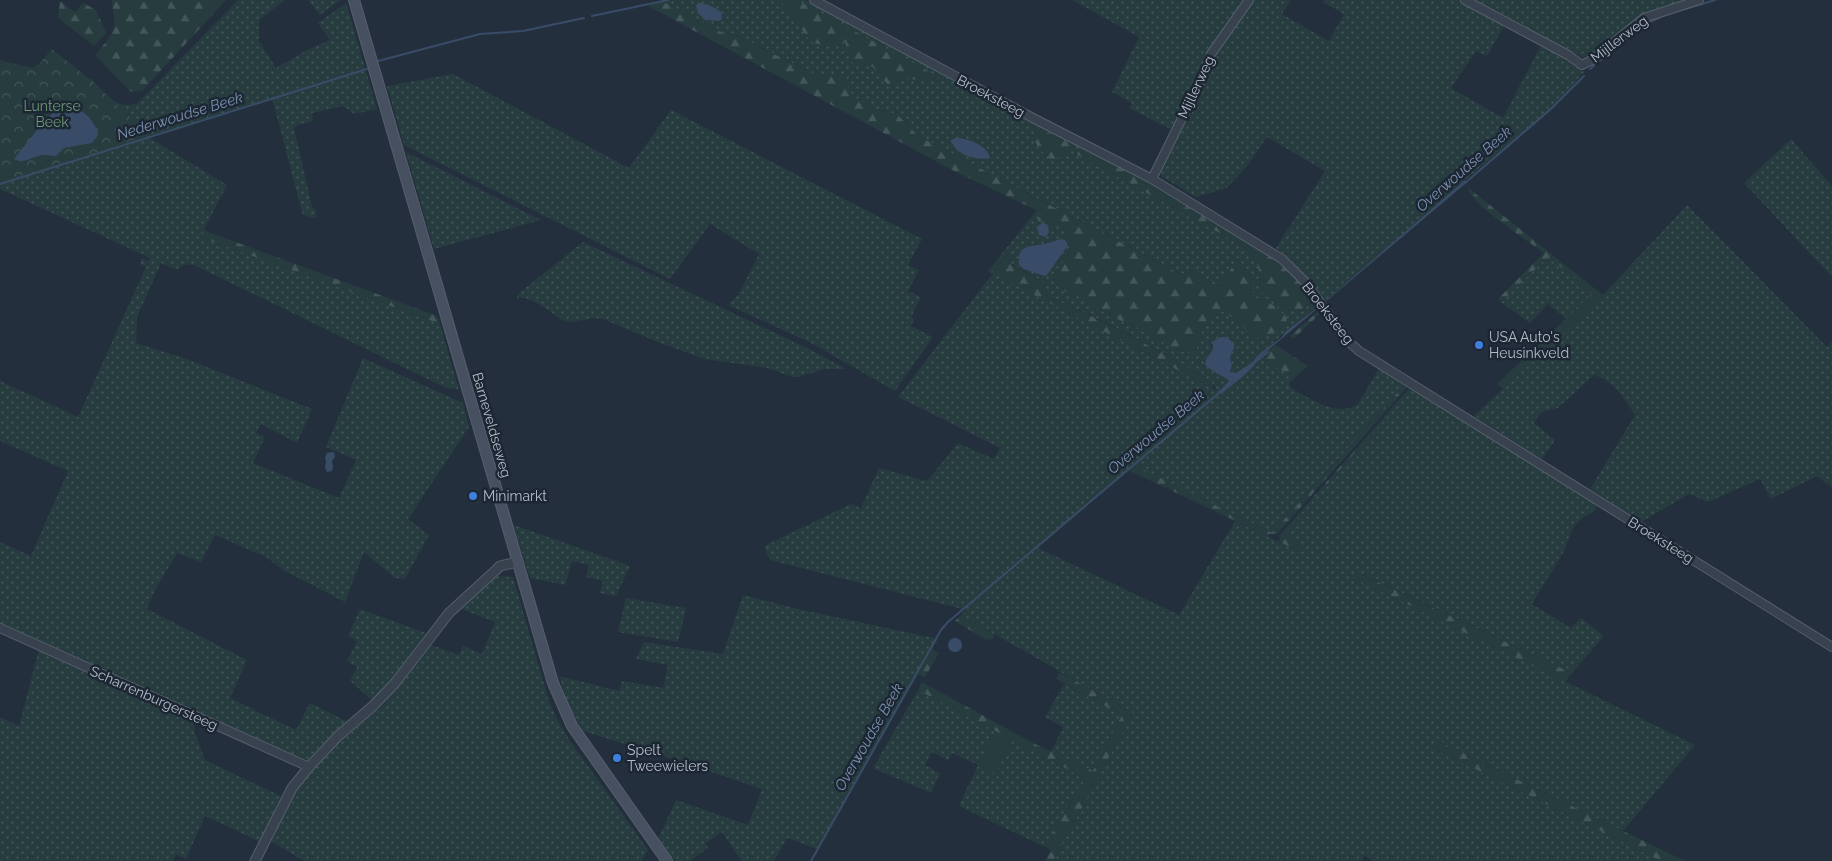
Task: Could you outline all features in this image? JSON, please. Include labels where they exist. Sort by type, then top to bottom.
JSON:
[{"type":"main road","name":"Barneveldseweg","points":[[354,0],[553,682],[572,726],[667,861]]},
{"type":"street","name":"Broeksteeg","points":[[814,0],[1033,118],[1152,179],[1282,259],[1306,283],[1348,342],[1359,351],[1832,647]]},
{"type":"street","name":"Mijllerweg","points":[[1152,179],[1199,84],[1211,54],[1249,0]]},
{"type":"street","name":"Mijllerweg","points":[[1465,0],[1568,55],[1582,65],[1592,60],[1644,18],[1699,0]]},
{"type":"street","points":[[255,861],[292,788],[309,767],[338,736],[373,706],[395,683],[449,613],[500,566],[517,562]]},
{"type":"street","name":"Scharrenburgersteeg","points":[[0,628],[309,767]]},
{"type":"green space","points":[[112,0],[226,0],[142,91],[131,92],[95,55],[113,30]]},
{"type":"green space","points":[[238,0],[285,0],[259,20],[259,41],[276,68],[309,49],[330,40],[318,23],[346,3],[377,109],[354,114],[343,106],[312,113],[313,121],[297,125],[294,128],[312,207],[316,210],[317,217],[314,218],[303,215],[272,98],[148,137],[227,185],[200,237],[440,324],[459,390],[442,386],[194,265],[184,265],[177,270],[161,263],[137,317],[136,343],[184,358],[312,409],[297,443],[261,424],[256,433],[265,437],[253,463],[339,498],[356,460],[326,447],[363,358],[463,403],[469,427],[408,519],[429,535],[405,579],[395,578],[364,552],[345,602],[283,570],[266,557],[215,535],[201,562],[177,553],[154,592],[147,609],[247,660],[230,698],[296,730],[310,703],[348,722],[329,737],[305,763],[0,626],[0,542],[31,556],[68,471],[0,441],[0,381],[78,417],[146,267],[140,264],[142,258],[148,261],[150,258],[0,189],[0,160],[79,80],[90,78],[117,103],[130,105],[138,103]]},
{"type":"green space","points":[[308,0],[340,0],[320,15]]},
{"type":"green space","points":[[780,0],[797,0],[939,77],[929,83],[903,77],[892,90],[873,67],[852,63],[845,42],[829,47],[811,42]]},
{"type":"green space","points":[[806,0],[1082,144],[1076,154],[1245,247],[1258,267],[1260,277],[1259,291],[1286,308],[1299,313],[1314,299],[1321,305],[1286,331],[1253,362],[1236,373],[1230,372],[1232,365],[1230,358],[1234,348],[1212,345],[1213,349],[1207,358],[1208,368],[1221,374],[1229,381],[1220,389],[1221,394],[1257,363],[1260,357],[1290,376],[1290,387],[1314,401],[1332,408],[1350,408],[1358,404],[1381,365],[1406,383],[1272,533],[1134,465],[1038,548],[1179,615],[1235,521],[1300,552],[1301,548],[1293,542],[1288,528],[1414,386],[1598,504],[1594,511],[1581,519],[1573,528],[1564,551],[1532,604],[1571,628],[1581,618],[1604,636],[1572,673],[1358,572],[1354,578],[1695,745],[1623,831],[1439,741],[1435,749],[1661,861],[1372,861],[1365,855],[1362,861],[1053,861],[1133,713],[961,615],[966,610],[770,560],[764,546],[851,504],[861,508],[879,468],[927,481],[958,443],[994,459],[1000,448],[898,397],[993,273],[1217,391],[1213,383],[1153,347],[1048,297],[1042,281],[1012,264],[1008,253],[992,273],[988,271],[1037,210],[1041,212],[1038,224],[1045,219],[1061,223],[1071,250],[1052,279],[1066,292],[1082,296],[1110,316],[1136,327],[1179,351],[1195,353],[1205,322],[1222,311],[1240,322],[1279,313],[1277,307],[1264,300],[1255,298],[1238,258],[1220,286],[1192,271],[1183,275],[917,135],[897,114],[875,109],[849,95],[846,74],[815,74],[732,33],[726,34],[721,32],[662,1]],"holes":[[[1060,239],[1053,265],[1047,275],[1029,246]]]},
{"type":"green space","points":[[1072,0],[1246,0],[1206,55],[1202,70],[1174,131],[1129,108],[1132,103],[1112,92],[1139,37]]},
{"type":"green space","points":[[1251,0],[1291,0],[1282,14],[1329,41],[1344,14],[1323,2],[1324,0],[1460,0],[1505,24],[1487,56],[1476,51],[1451,88],[1503,118],[1540,47],[1545,45],[1576,63],[1584,72],[1555,106],[1465,180],[1325,302],[1290,259],[1276,248],[1325,171],[1267,137],[1248,165],[1227,188],[1196,197],[1161,176],[1162,166],[1198,95],[1215,51]]},
{"type":"green space","points":[[1474,0],[1689,0],[1654,10],[1641,16],[1588,60]]},
{"type":"green space","points":[[60,1],[75,12],[83,3],[96,10],[106,33],[94,46],[58,18]]},
{"type":"green space","points":[[662,1],[721,32],[731,33],[815,74],[846,74],[850,95],[875,109],[897,114],[917,135],[1182,275],[1192,271],[1220,286],[1238,258],[1254,280],[1251,289],[1255,298],[1264,300],[1277,307],[1279,313],[1285,313],[1287,322],[1271,334],[1252,339],[1240,322],[1222,311],[1205,322],[1195,354],[1179,351],[1136,327],[1110,316],[1082,296],[1066,292],[1052,278],[1071,250],[1061,223],[1058,222],[1055,228],[1049,226],[1045,219],[1037,224],[1040,212],[954,171],[648,6]]},
{"type":"green space","name":"Lunterse Beek","points":[[52,49],[102,90],[147,136],[0,184],[0,60],[32,68],[40,63]]},
{"type":"green space","points":[[453,74],[629,168],[671,110],[922,239],[908,265],[919,270],[908,291],[921,297],[911,317],[914,319],[911,326],[933,337],[895,391],[813,344],[728,305],[738,295],[759,254],[710,224],[670,279],[404,145],[387,86]]},
{"type":"green space","points":[[1035,126],[1074,144],[1064,155],[1052,160],[1043,153],[1035,142]]},
{"type":"green space","points":[[1791,139],[1832,186],[1832,277],[1744,183]]},
{"type":"green space","points":[[1082,144],[1119,162],[1285,263],[1314,299],[1298,313],[1286,308],[1259,291],[1260,277],[1258,267],[1245,247],[1076,154]]},
{"type":"green space","points":[[406,152],[541,220],[434,249]]},
{"type":"green space","points":[[1467,187],[1603,295],[1503,389],[1497,384],[1593,293],[1548,257],[1501,302],[1498,299],[1544,253],[1479,204]]},
{"type":"green space","points":[[1687,205],[1827,347],[1832,342],[1832,488],[1817,476],[1771,499],[1760,479],[1708,502],[1689,494],[1641,522],[1590,489],[1635,415],[1618,391],[1607,381],[1594,375],[1558,408],[1541,412],[1534,423],[1555,440],[1542,459],[1474,416],[1603,295]]},
{"type":"green space","points":[[203,230],[437,316],[440,324],[200,237]]},
{"type":"green space","points":[[583,242],[813,351],[846,369],[825,369],[793,377],[767,368],[704,359],[606,320],[595,318],[570,322],[564,321],[528,299],[517,298],[518,294]]},
{"type":"green space","points":[[1009,253],[1012,265],[1042,281],[1048,297],[1112,326],[1153,348],[1214,383],[1212,388],[992,273]]},
{"type":"green space","points":[[1548,257],[1593,293],[1566,319],[1548,304],[1530,323],[1501,302]]},
{"type":"green space","points":[[1322,308],[1324,310],[1293,339],[1290,336]]},
{"type":"green space","points":[[1276,345],[1308,366],[1290,382],[1290,376],[1260,357]]},
{"type":"green space","points":[[1406,383],[1410,384],[1277,534],[1267,536],[1128,470],[1134,465],[1272,533]]},
{"type":"green space","points":[[1412,385],[1414,386],[1288,528],[1293,542],[1301,548],[1300,552],[1278,541],[1281,538],[1279,536]]},
{"type":"green space","points":[[514,525],[630,566],[616,596],[600,593],[603,581],[586,577],[589,565],[572,561],[565,585],[530,578]]},
{"type":"green space","points":[[1358,571],[1572,673],[1565,682],[1354,578]]},
{"type":"green space","points":[[496,576],[513,577],[549,701],[557,719],[570,741],[648,850],[642,861],[304,861],[271,841],[299,786],[312,769],[327,753],[383,705],[429,644],[459,655],[463,646],[482,654],[495,622],[461,609]]},
{"type":"green space","points":[[743,595],[798,609],[938,639],[818,849],[787,838],[774,861],[740,861],[722,832],[706,843],[708,848],[690,861],[674,861],[658,839],[676,800],[748,825],[762,789],[583,731],[568,704],[559,676],[619,691],[622,681],[663,688],[668,665],[636,659],[644,642],[723,654]]},
{"type":"green space","points":[[626,598],[686,608],[678,642],[618,632]]},
{"type":"green space","points":[[360,609],[426,633],[391,680],[372,700],[350,681],[357,667],[347,661],[357,641],[348,636]]},
{"type":"green space","points":[[961,615],[995,635],[993,639],[986,640],[955,621]]},
{"type":"green space","points":[[39,649],[193,718],[195,733],[205,760],[281,796],[260,842],[205,816],[186,859],[176,854],[173,861],[0,861],[0,717],[19,726]]},
{"type":"green space","points":[[932,649],[939,653],[925,677],[918,674]]},
{"type":"green space","points":[[1060,672],[1133,713],[1053,861],[1045,861],[1051,850],[1045,847],[1084,778],[918,690],[922,682],[1035,744],[1093,771],[1122,715],[1056,679]]},
{"type":"green space","points":[[1064,684],[1122,715],[1093,771],[1051,752],[1063,727],[1045,717]]},
{"type":"green space","points":[[918,690],[1084,778],[1045,847],[959,806],[978,765],[952,753],[948,760],[932,752],[925,765],[940,773],[931,793],[873,768]]},
{"type":"green space","points":[[995,731],[1013,740],[995,774],[978,765]]},
{"type":"green space","points":[[1438,741],[1685,861],[1661,861],[1435,749]]},
{"type":"water","points":[[698,3],[710,6],[721,12],[722,18],[720,21],[705,20],[698,13],[696,6]]},
{"type":"water","points":[[70,106],[80,110],[92,120],[98,135],[92,143],[64,148],[56,156],[43,155],[25,161],[14,159],[45,120],[53,113]]},
{"type":"water","points":[[955,138],[966,139],[976,143],[985,149],[990,158],[973,158],[961,153],[951,140]]},
{"type":"water","points":[[1465,180],[1465,184],[1260,357],[1242,377],[1221,394],[1218,392],[1229,381],[1205,364],[1213,349],[1214,341],[1226,337],[1234,343],[1230,358],[1232,365],[1230,372],[1236,373],[1253,362],[1257,356],[1282,337],[1286,331],[1321,305]]},
{"type":"water","points":[[1042,223],[1047,224],[1049,232],[1046,237],[1039,235],[1037,227]]},
{"type":"water","points":[[1060,239],[1065,240],[1068,245],[1047,275],[1044,276],[1024,269],[1019,265],[1020,254],[1025,248]]},
{"type":"water","points":[[334,452],[335,457],[332,461],[332,471],[327,472],[325,458],[327,453]]},
{"type":"water","points":[[955,638],[960,640],[962,645],[960,650],[955,652],[950,650],[948,645],[950,640]]},
{"type":"waterway","name":"Nederwoudse Beek","points":[[592,16],[668,0]]},
{"type":"waterway","name":"Overwoudse Beek","points":[[1590,69],[1643,25],[1665,15],[1715,0]]},
{"type":"waterway","name":"Nederwoudse Beek","points":[[378,61],[480,34],[523,31],[584,18]]},
{"type":"waterway","name":"Nederwoudse Beek","points":[[0,184],[367,69]]},
{"type":"waterway","name":"Overwoudse Beek","points":[[1465,183],[1552,108],[1584,76]]},
{"type":"waterway","name":"Overwoudse Beek","points":[[1258,360],[1268,352]]},
{"type":"waterway","name":"Overwoudse Beek","points":[[811,861],[941,630],[948,622],[1220,392]]},
{"type":"place","name":"USA Auto's Heusinkveld","points":[[1479,345]]},
{"type":"place","name":"Minimarkt","points":[[473,496]]},
{"type":"place","name":"Spelt Tweewielers","points":[[617,758]]}]
